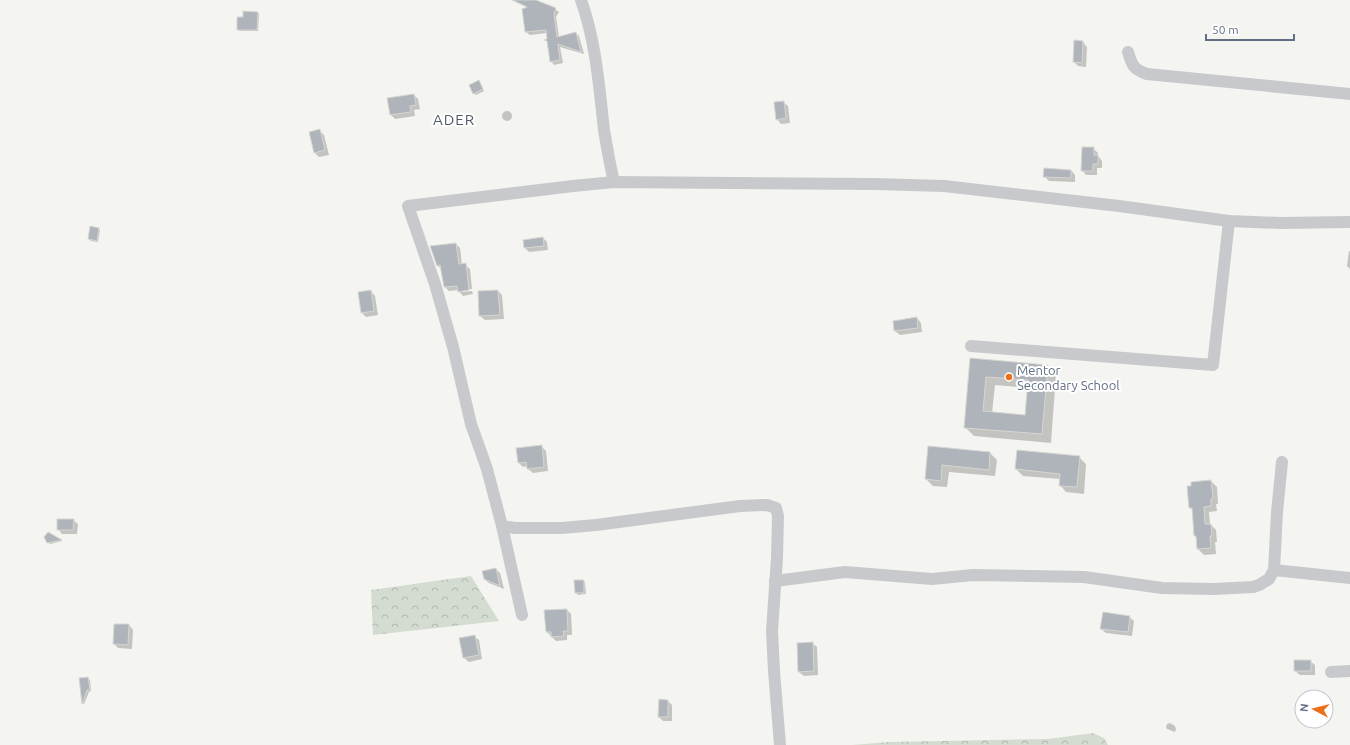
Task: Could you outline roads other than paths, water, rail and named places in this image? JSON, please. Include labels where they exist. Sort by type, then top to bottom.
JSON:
[{"type":"street","points":[[580,0],[588,20],[598,70],[604,130],[614,182]]},
{"type":"street","points":[[1128,52],[1132,65],[1138,71],[1147,74],[1350,94]]},
{"type":"street","points":[[522,615],[502,526],[486,469],[471,424],[453,347],[435,284],[408,206],[614,182],[874,184],[944,186],[1119,206],[1229,221],[1281,223],[1350,222]]},
{"type":"street","points":[[971,346],[1213,365],[1229,221]]},
{"type":"street","points":[[775,581],[845,572],[932,579],[973,575],[1084,577],[1162,588],[1247,588],[1259,585],[1269,579],[1274,570],[1277,512],[1282,462]]},
{"type":"street","points":[[502,526],[516,528],[562,528],[740,506],[767,505],[776,508],[778,516],[772,631],[780,745]]},
{"type":"street","points":[[1274,570],[1350,578]]},
{"type":"street","points":[[1331,672],[1350,671]]},
{"type":"place","name":"Mentor Secondary School","points":[[1009,377]]},
{"type":"district","name":"ADER","points":[[454,119]]}]
